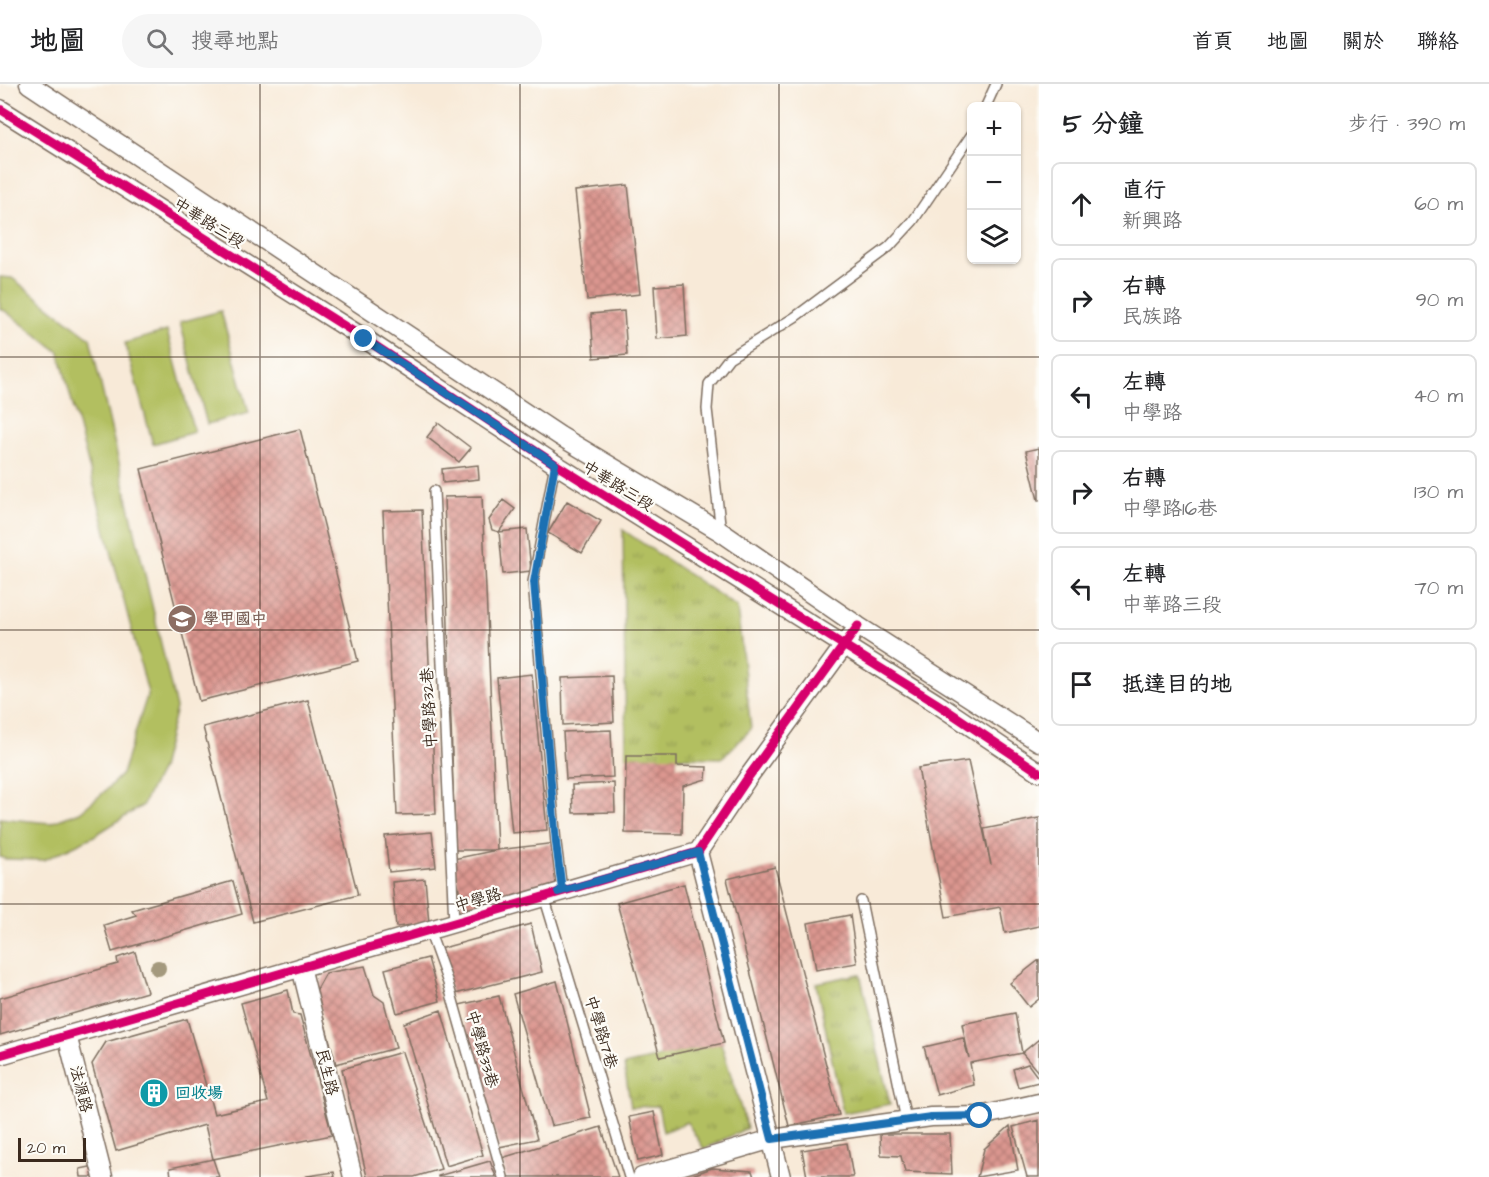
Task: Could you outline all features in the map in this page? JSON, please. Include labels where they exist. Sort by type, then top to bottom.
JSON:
[{"type":"street","name":"中華路三段","points":[[29,84],[560,436],[721,532],[858,626],[1039,742]]},
{"type":"street","name":"中華路三段","points":[[0,108],[364,339],[555,464],[936,703],[1039,772]]},
{"type":"street","points":[[781,1177],[698,852],[749,776],[858,626]]},
{"type":"street","name":"中學路","points":[[0,1055],[698,852]]},
{"type":"street","name":"民生路","points":[[301,967],[353,1177]]},
{"type":"street","name":"法源路","points":[[67,1035],[103,1177]]},
{"type":"street","points":[[642,1177],[772,1139],[931,1117],[980,1116],[1039,1102]]},
{"type":"lane","points":[[988,102],[996,84]]},
{"type":"lane","points":[[721,532],[707,409],[709,384],[729,358],[795,317],[889,248],[913,221],[967,141]]},
{"type":"lane","name":"中學路17巷","points":[[555,464],[534,582],[562,890],[551,894],[628,1177]]},
{"type":"lane","name":"中學路32巷","points":[[434,491],[453,923]]},
{"type":"lane","points":[[861,901],[906,1120]]},
{"type":"lane","name":"中學路33巷","points":[[429,930],[448,983],[503,1177]]},
{"type":"green space","points":[[0,277],[12,278],[90,338],[176,708],[161,769],[142,806],[94,836],[44,860],[0,857],[0,818],[50,823],[80,812],[103,793],[122,774],[148,693],[59,352],[0,309]]},
{"type":"green space","points":[[221,311],[249,413],[207,424],[180,322]]},
{"type":"green space","points":[[167,331],[194,432],[153,444],[125,343]]},
{"type":"green space","points":[[623,530],[737,607],[751,729],[722,758],[626,756]]},
{"type":"green space","points":[[860,974],[890,1104],[843,1113],[816,983]]},
{"type":"green space","points":[[721,1043],[747,1128],[704,1149],[687,1122],[663,1132],[658,1106],[631,1107],[624,1065]]},
{"type":"building","points":[[628,185],[640,294],[587,300],[575,191]]},
{"type":"building","points":[[684,284],[687,336],[657,339],[654,286]]},
{"type":"building","points":[[624,311],[627,355],[594,358],[591,314]]},
{"type":"building","points":[[438,423],[471,448],[459,462],[427,437]]},
{"type":"building","points":[[300,429],[358,661],[199,701],[141,469]]},
{"type":"building","points":[[1039,448],[1039,500],[1038,500],[1026,451]]},
{"type":"building","points":[[478,465],[479,479],[443,483],[442,469]]},
{"type":"building","points":[[482,496],[497,850],[455,850],[444,497]]},
{"type":"building","points":[[503,500],[515,509],[499,532],[492,530],[489,520]]},
{"type":"building","points":[[567,501],[601,521],[582,553],[548,533]]},
{"type":"building","points":[[422,510],[436,814],[397,815],[383,511]]},
{"type":"building","points":[[527,529],[531,571],[503,574],[499,532]]},
{"type":"building","points":[[532,674],[547,830],[512,833],[497,678]]},
{"type":"building","points":[[612,676],[614,722],[563,725],[562,678]]},
{"type":"building","points":[[308,700],[358,895],[253,922],[203,727]]},
{"type":"building","points":[[611,730],[613,777],[566,779],[563,732]]},
{"type":"building","points":[[626,756],[677,756],[677,766],[707,767],[706,779],[683,786],[682,834],[625,833]]},
{"type":"building","points":[[968,761],[991,865],[984,829],[1039,818],[1039,926],[1005,933],[1000,907],[946,917],[918,768]]},
{"type":"building","points":[[614,783],[615,812],[573,813],[572,785]]},
{"type":"building","points":[[432,832],[436,867],[389,872],[385,836]]},
{"type":"building","points":[[556,843],[562,890],[463,909],[453,859],[497,850]]},
{"type":"building","points":[[775,867],[839,1115],[789,1126],[727,879]]},
{"type":"building","points":[[425,879],[429,923],[396,927],[392,882]]},
{"type":"building","points":[[233,881],[242,914],[112,952],[104,925],[136,915],[132,910]]},
{"type":"building","points":[[684,884],[724,1043],[660,1057],[617,903]]},
{"type":"building","points":[[850,915],[857,963],[816,970],[808,923]]},
{"type":"building","points":[[531,924],[542,972],[451,995],[439,949]]},
{"type":"building","points":[[135,952],[147,992],[0,1035],[0,998],[118,964],[117,958]]},
{"type":"building","points":[[428,958],[440,1001],[397,1013],[385,969]]},
{"type":"building","points":[[1039,960],[1039,999],[1029,1007],[1010,983]]},
{"type":"building","points":[[365,966],[374,995],[384,1002],[396,1048],[336,1064],[316,991],[326,973]]},
{"type":"building","points":[[557,981],[591,1118],[551,1126],[513,994]]},
{"type":"building","points":[[288,990],[293,1014],[300,1015],[332,1135],[213,1159],[205,1125],[116,1151],[92,1064],[106,1042],[187,1019],[214,1114],[268,1102],[241,1003]]},
{"type":"building","points":[[499,996],[537,1139],[499,1147],[459,1005]]},
{"type":"building","points":[[441,1010],[483,1155],[446,1166],[404,1023]]},
{"type":"building","points":[[1015,1013],[1022,1053],[970,1063],[974,1085],[937,1095],[924,1047],[963,1038],[969,1058],[962,1024]]},
{"type":"building","points":[[1039,1039],[1038,1072],[1022,1053]]},
{"type":"building","points":[[402,1052],[441,1169],[414,1177],[367,1177],[342,1069]]},
{"type":"building","points":[[1028,1064],[1039,1082],[1018,1087],[1013,1069]]},
{"type":"building","points":[[654,1112],[663,1155],[638,1161],[629,1117]]},
{"type":"building","points":[[1039,1120],[1039,1177],[1027,1177],[1013,1127]]},
{"type":"building","points":[[1010,1126],[1018,1170],[977,1177],[984,1149]]},
{"type":"building","points":[[601,1127],[618,1177],[506,1177],[502,1158]]},
{"type":"building","points":[[880,1134],[950,1134],[952,1174],[905,1172],[901,1156],[881,1155]]},
{"type":"building","points":[[847,1143],[853,1177],[807,1177],[802,1150]]},
{"type":"building","points":[[213,1159],[219,1177],[171,1177],[170,1168]]},
{"type":"building","points":[[490,1161],[496,1177],[438,1177],[438,1176]]},
{"type":"building","points":[[95,1166],[96,1177],[81,1177],[80,1169]]},
{"type":"building","points":[[712,1168],[752,1171],[754,1177],[687,1177]]},
{"type":"building","points":[[334,1172],[335,1177],[307,1176]]},
{"type":"cycle path","points":[[0,109],[365,339],[555,464],[936,703],[1039,772]]},
{"type":"cycle path","points":[[0,1055],[698,852],[749,776],[858,626]]},
{"type":"place","name":"學甲國中","points":[[182,619]]},
{"type":"place","name":"回收場","points":[[154,1093]]},
{"type":"route","points":[[364,339],[555,464],[534,582],[562,890],[558,892],[698,852],[772,1139],[931,1117],[980,1116]]}]
